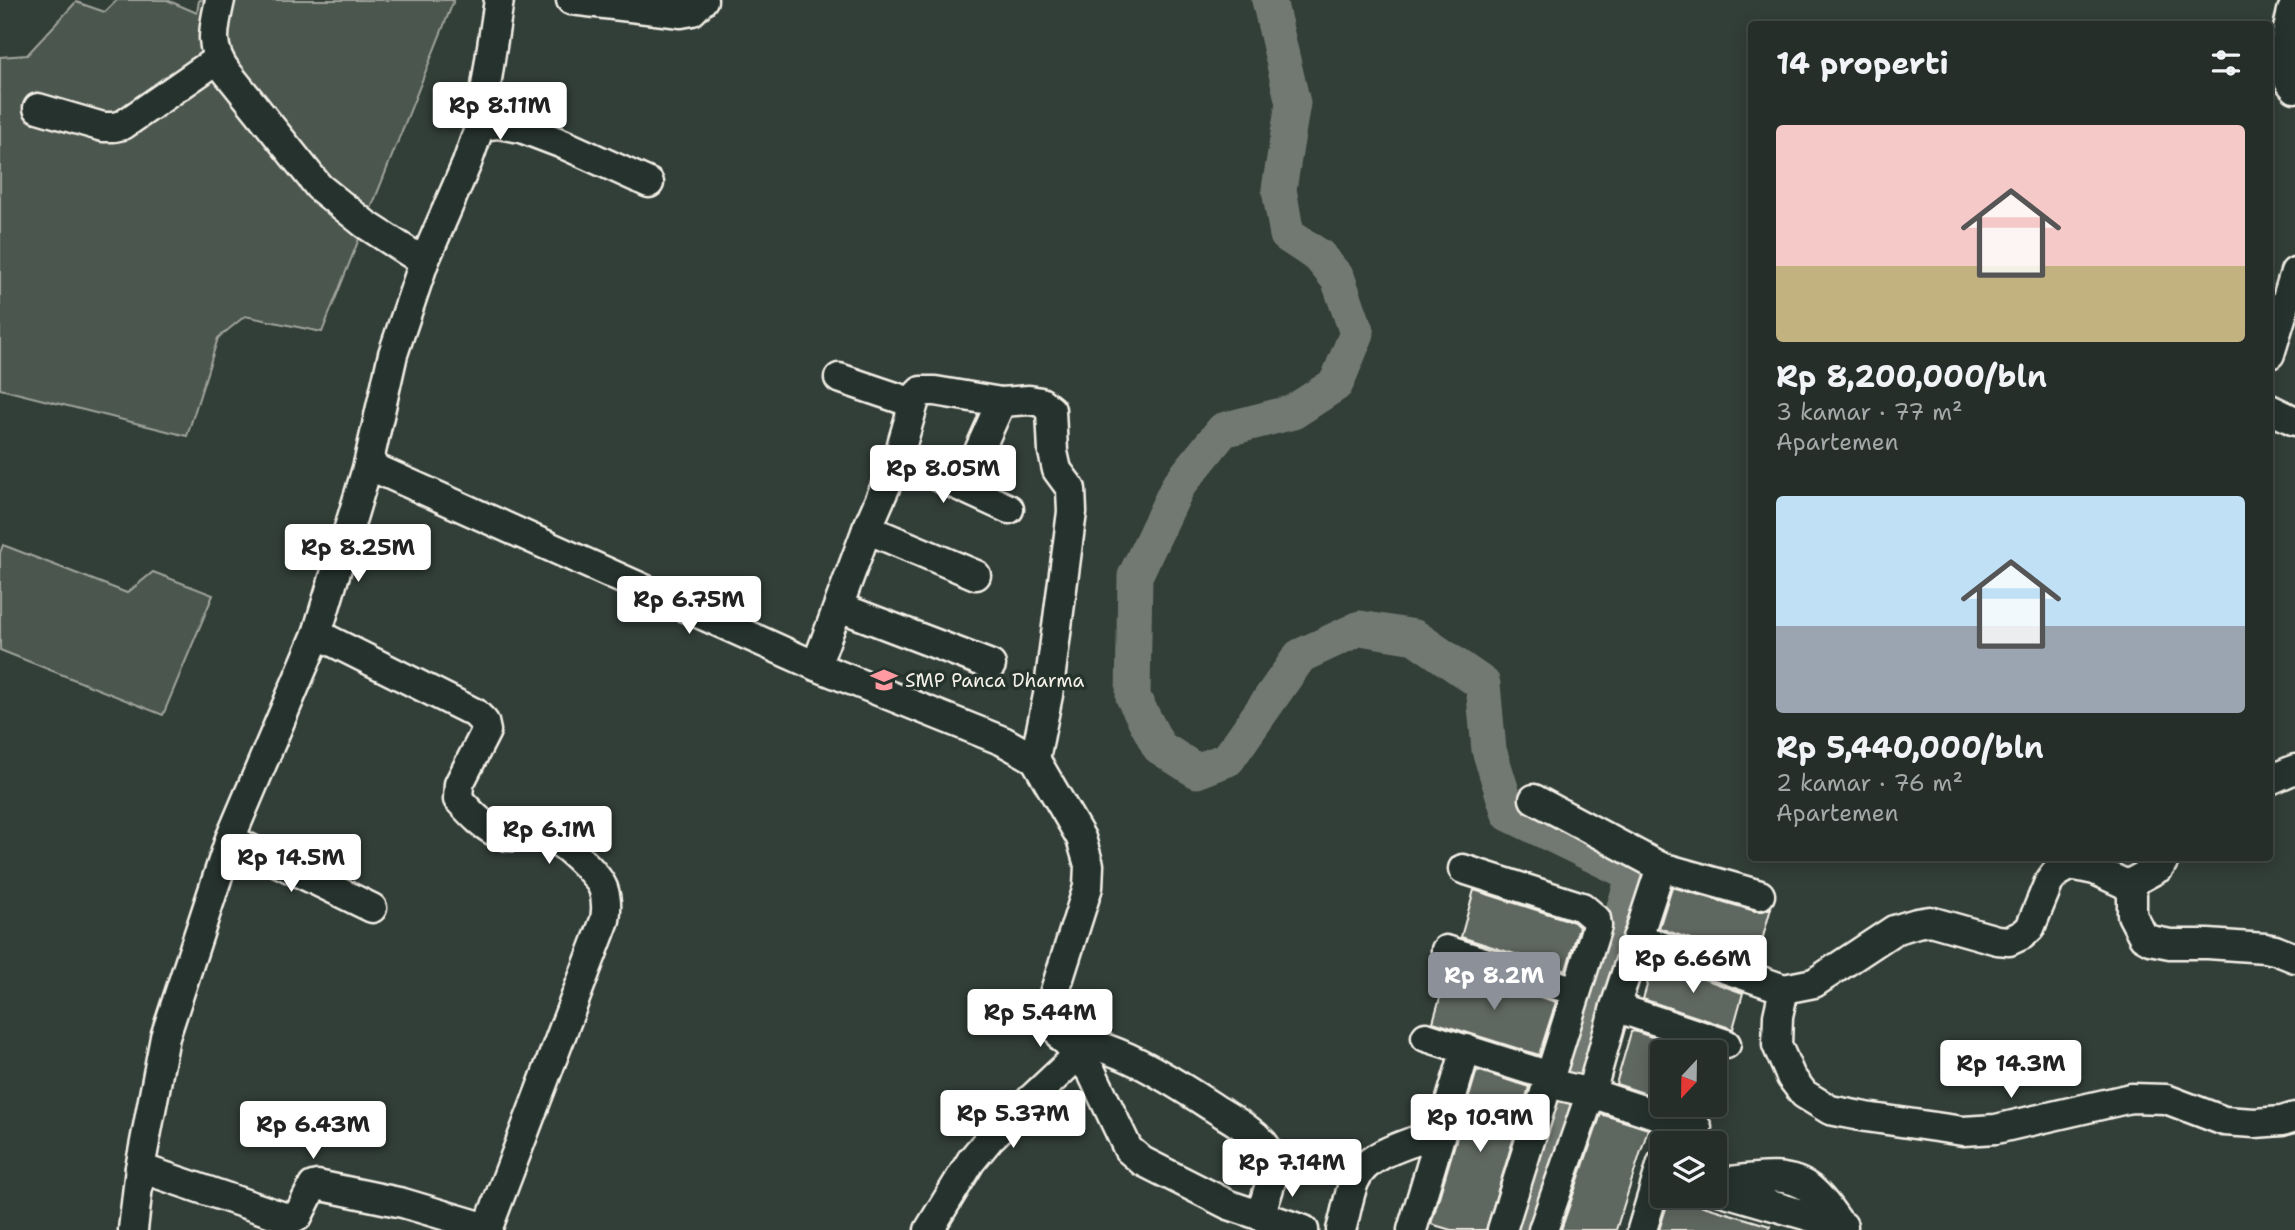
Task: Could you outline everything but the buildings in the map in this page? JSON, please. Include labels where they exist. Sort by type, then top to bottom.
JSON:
[{"type":"street","points":[[219,0],[214,30],[214,48],[218,59],[319,187],[365,224],[424,262]]},
{"type":"street","points":[[133,1230],[140,1168],[165,1037],[230,839],[317,634],[368,465],[393,354],[424,262],[480,126],[499,0]]},
{"type":"street","points":[[571,0],[681,13],[692,11],[703,0]]},
{"type":"street","points":[[2284,84],[2284,58],[2295,5]]},
{"type":"street","points":[[38,108],[103,127],[122,125],[218,59]]},
{"type":"street","points":[[480,126],[497,124],[521,128],[649,183]]},
{"type":"street","points":[[2273,344],[2295,272]]},
{"type":"street","points":[[839,378],[913,403]]},
{"type":"street","points":[[816,666],[867,529],[898,458],[913,403],[921,391],[935,390],[1002,402],[1041,402],[1051,410],[1053,452],[1057,470],[1071,489],[1072,512],[1048,695],[1035,759]]},
{"type":"street","points":[[963,487],[1002,402]]},
{"type":"street","points":[[2273,410],[2295,421]]},
{"type":"street","points":[[898,458],[1009,509]]},
{"type":"street","points":[[368,465],[816,666],[1003,741],[1035,759],[1081,838],[1089,865],[1088,887],[1054,994],[1051,1010],[1053,1024],[1092,1073],[1118,1132],[1128,1149],[1142,1161],[1229,1205],[1304,1230]]},
{"type":"street","points":[[867,529],[976,575]]},
{"type":"street","points":[[839,607],[991,665]]},
{"type":"street","points":[[140,1168],[290,1219],[298,1216],[313,1186],[321,1185],[403,1203],[487,1229],[605,920],[607,904],[603,887],[583,862],[551,836],[502,835],[492,830],[471,814],[458,799],[459,784],[486,731],[484,722],[475,713],[317,634]]},
{"type":"street","points":[[2273,779],[2295,769]]},
{"type":"street","points":[[1534,799],[1661,867],[1760,895]]},
{"type":"street","points":[[230,839],[373,908]]},
{"type":"street","points":[[2127,885],[2160,867],[2163,861]]},
{"type":"street","points":[[1637,938],[1784,989],[1814,983],[1894,930],[1917,923],[1930,921],[2009,941],[2030,928],[2049,882],[2055,874],[2071,865],[2095,870],[2127,885],[2132,894],[2132,915],[2143,936],[2150,940],[2169,944],[2265,948],[2295,958]]},
{"type":"street","points":[[1543,1230],[1584,1092],[1661,867]]},
{"type":"street","points":[[1463,869],[1582,907],[1596,919],[1597,926],[1502,1230]]},
{"type":"street","points":[[1446,950],[1576,991]]},
{"type":"street","points":[[1784,989],[1778,1016],[1777,1045],[1791,1077],[1804,1094],[1830,1110],[1963,1131],[1996,1129],[2131,1098],[2166,1099],[2224,1121],[2269,1122],[2295,1116]]},
{"type":"street","points":[[1615,1007],[1714,1040]]},
{"type":"street","points":[[1426,1037],[1584,1092],[1681,1130]]},
{"type":"street","points":[[929,1230],[971,1161],[1070,1048],[1095,1045],[1140,1064],[1185,1088],[1250,1131],[1263,1143],[1276,1166],[1260,1216]]},
{"type":"street","points":[[1417,1229],[1441,1132],[1466,1049]]},
{"type":"street","points":[[1341,1230],[1354,1182],[1371,1158],[1441,1132]]},
{"type":"street","points":[[1727,1182],[1774,1177],[1791,1179],[1815,1192],[1848,1228]]},
{"type":"street","points":[[1727,1193],[1848,1228]]},
{"type":"street","points":[[1642,1230],[1650,1205]]},
{"type":"shaded area","points":[[117,0],[167,0],[197,13],[199,0],[454,0],[322,332],[245,316],[218,338],[187,436],[0,389],[0,57],[27,55],[76,2],[105,12]]},
{"type":"shaded area","points":[[3,545],[127,593],[153,572],[213,595],[163,715],[0,650],[0,553]]},
{"type":"waterway","points":[[1269,0],[1293,103],[1279,189],[1287,235],[1319,256],[1338,279],[1357,333],[1336,384],[1293,412],[1223,430],[1178,486],[1135,576],[1133,697],[1159,747],[1197,771],[1228,759],[1300,656],[1360,628],[1415,637],[1483,684],[1489,750],[1509,814],[1634,875],[1523,1230]]},
{"type":"place","name":"SMP Panca Dharma","points":[[884,680]]}]
